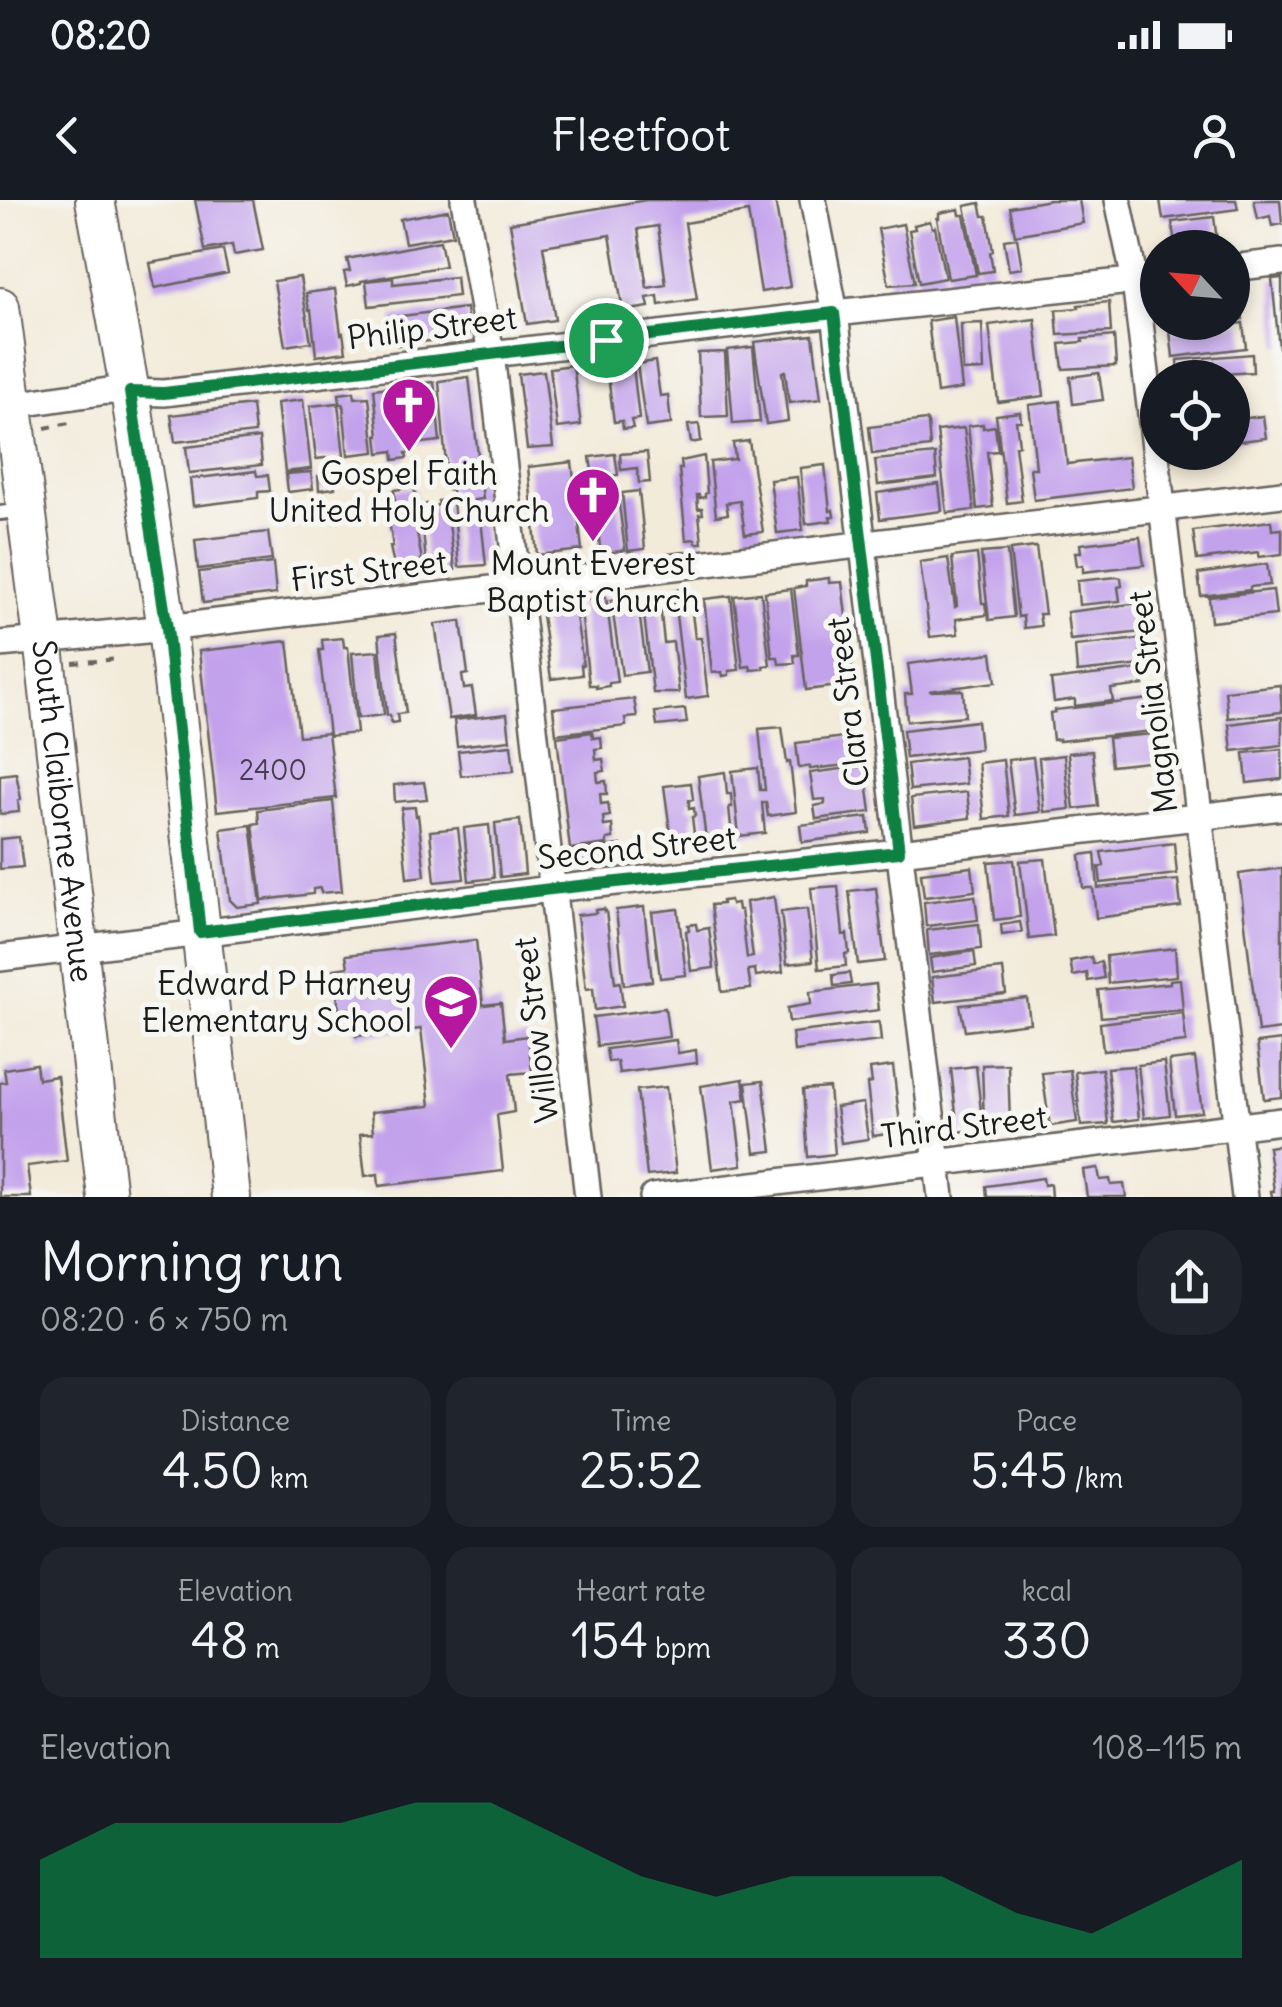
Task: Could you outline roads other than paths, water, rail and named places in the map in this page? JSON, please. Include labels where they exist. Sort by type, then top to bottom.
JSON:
[{"type":"main road","points":[[95,200],[167,628],[231,1197]]},
{"type":"main road","name":"South Claiborne Avenue","points":[[0,308],[21,418],[13,512],[51,652],[78,948],[107,1197]]},
{"type":"street","name":"Willow Street","points":[[464,200],[491,354],[588,1197]]},
{"type":"street","name":"Clara Street","points":[[813,200],[834,313],[942,1197]]},
{"type":"street","name":"Magnolia Street","points":[[1118,200],[1140,262]]},
{"type":"street","points":[[1250,266],[1282,262]]},
{"type":"street","name":"Philip Street","points":[[21,418],[108,390],[164,393],[1140,280]]},
{"type":"street","name":"Magnolia Street","points":[[1150,340],[1162,508],[1245,1197]]},
{"type":"street","name":"First Street","points":[[0,644],[51,652],[167,628],[1282,494]]},
{"type":"street","name":"Second Street","points":[[0,958],[551,889],[1282,807]]},
{"type":"street","name":"Third Street","points":[[653,1197],[1282,1121]]},
{"type":"place","name":"Gospel Faith United Holy Church","points":[[409,454]]},
{"type":"place","name":"Mount Everest Baptist Church","points":[[593,544]]},
{"type":"place","name":"Edward P Harney Elementary School","points":[[451,1051]]}]
